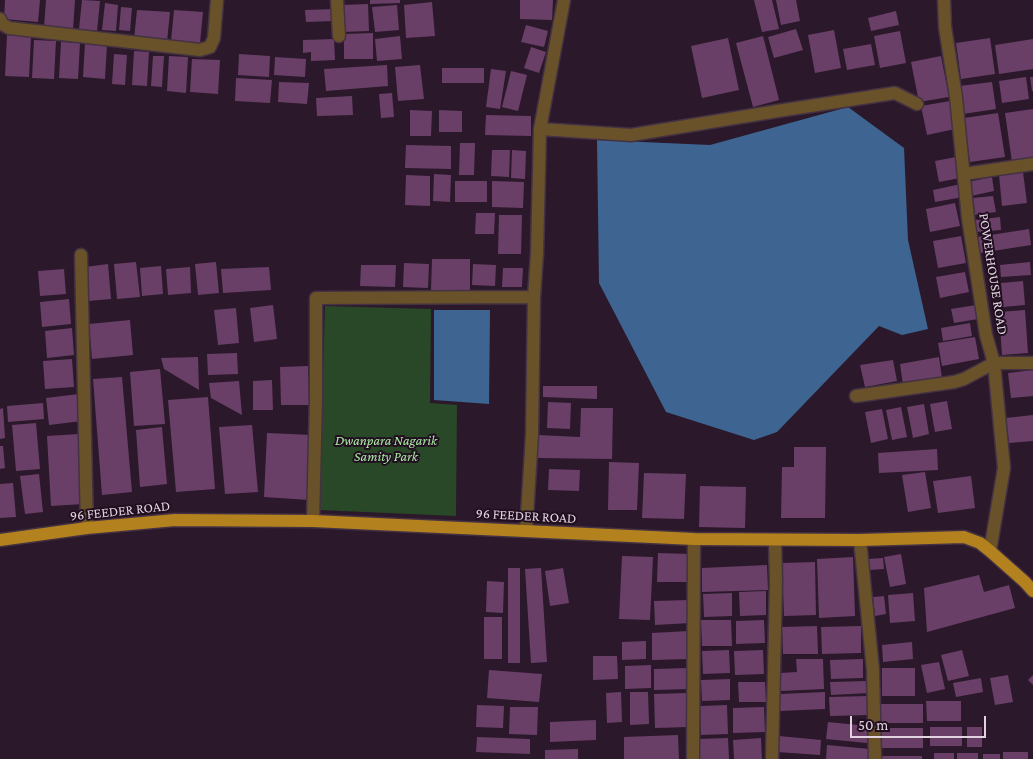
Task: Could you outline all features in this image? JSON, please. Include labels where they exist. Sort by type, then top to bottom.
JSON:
[{"type":"main road","name":"96 FEEDER ROAD","points":[[0,540],[87,528],[175,520],[313,521],[694,539],[860,540],[964,537],[980,543],[1033,591]]},
{"type":"street","points":[[0,19],[2,24],[9,28],[200,50],[210,47],[214,38],[217,0]]},
{"type":"street","points":[[337,0],[339,36]]},
{"type":"street","points":[[526,531],[532,435],[534,297],[540,129],[564,0]]},
{"type":"street","name":"POWERHOUSE ROAD","points":[[944,0],[945,27],[956,97],[968,218],[986,335],[994,363],[1004,468],[990,551]]},
{"type":"street","points":[[540,129],[631,135],[895,93],[917,104]]},
{"type":"street","points":[[964,174],[1033,164]]},
{"type":"street","points":[[80,255],[87,528]]},
{"type":"street","points":[[313,521],[316,298],[534,297]]},
{"type":"street","points":[[856,396],[954,382],[964,379],[994,363],[1033,363]]},
{"type":"street","points":[[694,539],[694,758]]},
{"type":"street","points":[[772,759],[776,540]]},
{"type":"street","points":[[860,540],[873,670],[874,759]]},
{"type":"green space","name":"Dwanpara Nagarik Samity Park","points":[[325,306],[431,309],[430,403],[457,405],[456,516],[319,510]]},
{"type":"water","points":[[848,107],[904,148],[908,240],[928,329],[902,335],[879,326],[777,432],[754,440],[666,412],[599,283],[597,140],[710,145]]},
{"type":"water","points":[[434,310],[490,310],[489,404],[434,400]]},
{"type":"building","points":[[5,0],[40,0],[38,22],[4,19]]},
{"type":"building","points":[[46,0],[75,0],[73,30],[44,27]]},
{"type":"building","points":[[82,0],[100,1],[97,31],[79,29]]},
{"type":"building","points":[[370,0],[400,0],[400,3],[370,4]]},
{"type":"building","points":[[520,0],[553,0],[552,20],[520,19]]},
{"type":"building","points":[[754,0],[772,0],[779,29],[762,32]]},
{"type":"building","points":[[776,0],[796,0],[800,21],[781,25]]},
{"type":"building","points":[[432,2],[435,36],[406,38],[404,5]]},
{"type":"building","points":[[105,3],[118,5],[116,31],[102,30]]},
{"type":"building","points":[[368,4],[369,31],[342,32],[341,5]]},
{"type":"building","points":[[397,5],[399,30],[375,32],[372,7]]},
{"type":"building","points":[[121,7],[132,8],[130,31],[119,30]]},
{"type":"building","points":[[335,9],[335,21],[306,22],[305,10]]},
{"type":"building","points":[[137,10],[170,12],[167,42],[134,39]]},
{"type":"building","points":[[174,10],[203,12],[200,43],[171,41]]},
{"type":"building","points":[[896,11],[899,25],[871,31],[868,18]]},
{"type":"building","points":[[526,25],[548,31],[544,47],[521,42]]},
{"type":"building","points":[[796,29],[803,50],[774,58],[768,37]]},
{"type":"building","points":[[834,30],[841,68],[815,73],[808,35]]},
{"type":"building","points":[[900,31],[906,63],[880,68],[874,36]]},
{"type":"building","points":[[373,33],[373,59],[344,59],[344,34]]},
{"type":"building","points":[[7,35],[31,36],[29,77],[5,76]]},
{"type":"building","points":[[400,36],[402,59],[377,61],[375,39]]},
{"type":"building","points":[[763,36],[779,100],[753,107],[736,43]]},
{"type":"building","points":[[728,38],[739,90],[702,98],[691,46]]},
{"type":"building","points":[[990,38],[995,74],[961,79],[956,43]]},
{"type":"building","points":[[334,39],[335,60],[311,61],[311,52],[303,53],[303,40]]},
{"type":"building","points":[[1033,39],[1033,69],[999,74],[995,45]]},
{"type":"building","points":[[34,40],[56,41],[54,79],[32,78]]},
{"type":"building","points":[[61,42],[80,43],[78,79],[59,78]]},
{"type":"building","points":[[85,43],[107,45],[105,79],[83,77]]},
{"type":"building","points":[[871,44],[875,65],[847,70],[843,49]]},
{"type":"building","points":[[531,47],[546,52],[539,73],[524,68]]},
{"type":"building","points":[[134,51],[149,52],[147,86],[132,85]]},
{"type":"building","points":[[114,54],[127,55],[125,85],[112,84]]},
{"type":"building","points":[[239,54],[270,56],[269,77],[238,75]]},
{"type":"building","points":[[153,56],[164,56],[162,87],[151,86]]},
{"type":"building","points":[[169,56],[188,57],[186,93],[167,91]]},
{"type":"building","points":[[941,56],[949,97],[919,102],[911,62]]},
{"type":"building","points":[[275,57],[306,59],[305,77],[274,75]]},
{"type":"building","points":[[192,59],[220,60],[218,94],[190,92]]},
{"type":"building","points":[[387,65],[388,86],[326,91],[324,69]]},
{"type":"building","points":[[420,65],[424,99],[398,101],[395,67]]},
{"type":"building","points":[[442,68],[484,68],[484,83],[442,83]]},
{"type":"building","points":[[491,69],[506,71],[500,109],[486,107]]},
{"type":"building","points":[[511,71],[527,75],[518,111],[502,107]]},
{"type":"building","points":[[1026,77],[1029,99],[1002,103],[999,81]]},
{"type":"building","points":[[1030,77],[1033,77],[1033,91],[1032,91]]},
{"type":"building","points":[[236,78],[272,80],[270,103],[235,101]]},
{"type":"building","points":[[279,82],[309,83],[307,104],[278,102]]},
{"type":"building","points":[[992,82],[996,109],[963,114],[959,86]]},
{"type":"building","points":[[392,93],[394,117],[381,118],[379,94]]},
{"type":"building","points":[[352,96],[353,115],[317,116],[316,98]]},
{"type":"building","points":[[950,101],[955,129],[927,135],[921,106]]},
{"type":"building","points":[[1033,109],[1033,159],[1012,162],[1005,113]]},
{"type":"building","points":[[410,110],[432,111],[431,136],[410,136]]},
{"type":"building","points":[[439,110],[462,111],[462,132],[439,132]]},
{"type":"building","points":[[998,113],[1005,157],[970,162],[964,118]]},
{"type":"building","points":[[486,115],[531,116],[531,136],[485,135]]},
{"type":"building","points":[[460,143],[475,143],[474,175],[459,175]]},
{"type":"building","points":[[406,145],[451,146],[451,169],[405,168]]},
{"type":"building","points":[[492,150],[510,150],[509,177],[491,176]]},
{"type":"building","points":[[512,150],[526,151],[525,179],[511,178]]},
{"type":"building","points":[[956,157],[960,178],[939,182],[935,161]]},
{"type":"building","points":[[1023,172],[1027,203],[1002,206],[999,175]]},
{"type":"building","points":[[434,174],[451,175],[450,202],[433,201]]},
{"type":"building","points":[[406,175],[430,176],[430,206],[405,205]]},
{"type":"building","points":[[992,177],[994,191],[971,196],[968,182]]},
{"type":"building","points":[[455,181],[487,181],[487,202],[455,202]]},
{"type":"building","points":[[492,181],[524,182],[523,208],[492,207]]},
{"type":"building","points":[[961,184],[963,197],[935,202],[933,190]]},
{"type":"building","points":[[993,196],[996,212],[975,215],[973,198]]},
{"type":"building","points":[[955,203],[960,226],[930,232],[926,209]]},
{"type":"building","points":[[476,213],[495,213],[494,234],[475,234]]},
{"type":"building","points":[[499,215],[522,215],[521,254],[498,254]]},
{"type":"building","points":[[1000,217],[1001,230],[976,232],[975,220]]},
{"type":"building","points":[[1029,229],[1031,245],[980,253],[978,237]]},
{"type":"building","points":[[961,236],[966,263],[938,268],[933,241]]},
{"type":"building","points":[[432,259],[470,259],[470,291],[431,290]]},
{"type":"building","points":[[136,262],[140,297],[117,299],[114,264]]},
{"type":"building","points":[[216,262],[219,293],[198,295],[195,264]]},
{"type":"building","points":[[1030,262],[1031,275],[1001,277],[1000,265]]},
{"type":"building","points":[[404,263],[429,264],[428,288],[403,287]]},
{"type":"building","points":[[108,264],[111,299],[88,301],[85,267]]},
{"type":"building","points":[[473,264],[496,265],[495,286],[472,285]]},
{"type":"building","points":[[361,265],[396,265],[395,287],[360,286]]},
{"type":"building","points":[[161,266],[163,294],[142,296],[140,268]]},
{"type":"building","points":[[190,267],[191,293],[168,295],[166,269]]},
{"type":"building","points":[[269,267],[271,290],[223,293],[221,269]]},
{"type":"building","points":[[503,268],[523,268],[522,287],[502,287]]},
{"type":"building","points":[[64,269],[66,294],[40,296],[38,271]]},
{"type":"building","points":[[965,272],[969,292],[940,298],[936,277]]},
{"type":"building","points":[[1023,281],[1025,305],[1003,307],[1001,283]]},
{"type":"building","points":[[69,299],[71,324],[42,327],[40,302]]},
{"type":"building","points":[[273,305],[277,339],[254,342],[250,308]]},
{"type":"building","points":[[976,305],[978,319],[954,323],[951,309]]},
{"type":"building","points":[[236,308],[239,343],[218,345],[214,310]]},
{"type":"building","points":[[1025,310],[1028,353],[1002,355],[999,312]]},
{"type":"building","points":[[130,320],[133,355],[92,359],[89,324]]},
{"type":"building","points":[[970,323],[972,336],[943,341],[941,328]]},
{"type":"building","points":[[72,328],[74,355],[47,358],[45,331]]},
{"type":"building","points":[[975,337],[979,359],[942,366],[938,343]]},
{"type":"building","points":[[237,353],[238,374],[208,375],[207,354]]},
{"type":"building","points":[[198,357],[199,390],[164,369],[161,358]]},
{"type":"building","points":[[939,357],[942,378],[903,385],[900,364]]},
{"type":"building","points":[[72,359],[74,387],[45,389],[43,361]]},
{"type":"building","points":[[893,360],[897,381],[865,387],[860,365]]},
{"type":"building","points":[[308,366],[309,405],[281,405],[280,367]]},
{"type":"building","points":[[160,369],[165,424],[134,426],[130,372]]},
{"type":"building","points":[[1033,370],[1033,396],[1011,398],[1008,373]]},
{"type":"building","points":[[122,377],[132,492],[102,495],[93,379]]},
{"type":"building","points":[[272,380],[273,410],[253,410],[253,381]]},
{"type":"building","points":[[239,381],[242,415],[211,398],[209,383]]},
{"type":"building","points":[[543,386],[597,386],[597,399],[543,397]]},
{"type":"building","points":[[79,394],[82,421],[49,425],[46,398]]},
{"type":"building","points":[[208,397],[215,489],[176,492],[168,400]]},
{"type":"building","points":[[947,401],[952,429],[935,432],[930,404]]},
{"type":"building","points":[[548,402],[571,403],[570,429],[547,428]]},
{"type":"building","points":[[43,403],[44,419],[8,422],[7,406]]},
{"type":"building","points":[[924,404],[929,434],[913,438],[907,407]]},
{"type":"building","points":[[901,407],[907,437],[892,440],[886,410]]},
{"type":"building","points":[[3,408],[5,438],[0,439],[0,409]]},
{"type":"building","points":[[581,408],[613,408],[612,459],[538,458],[538,435],[580,437]]},
{"type":"building","points":[[882,409],[888,439],[871,443],[865,412]]},
{"type":"building","points":[[1033,415],[1033,441],[1009,443],[1006,418]]},
{"type":"building","points":[[36,423],[40,469],[16,471],[12,425]]},
{"type":"building","points":[[252,425],[258,492],[225,494],[219,427]]},
{"type":"building","points":[[162,427],[167,484],[140,487],[136,430]]},
{"type":"building","points":[[267,433],[312,435],[309,500],[264,497]]},
{"type":"building","points":[[79,434],[83,504],[51,506],[47,436]]},
{"type":"building","points":[[0,446],[3,446],[5,468],[0,469]]},
{"type":"building","points":[[794,447],[826,447],[825,518],[781,518],[782,467],[794,467]]},
{"type":"building","points":[[937,449],[938,470],[879,473],[878,453]]},
{"type":"building","points":[[609,462],[639,463],[637,510],[608,510]]},
{"type":"building","points":[[549,469],[580,470],[579,491],[548,490]]},
{"type":"building","points":[[925,472],[931,508],[908,512],[902,475]]},
{"type":"building","points":[[644,473],[686,474],[684,519],[642,518]]},
{"type":"building","points":[[39,474],[43,512],[25,514],[20,476]]},
{"type":"building","points":[[971,476],[975,508],[938,513],[933,481]]},
{"type":"building","points":[[13,483],[16,517],[0,518],[0,484]]},
{"type":"building","points":[[700,486],[746,487],[745,528],[699,527]]},
{"type":"building","points":[[658,553],[690,554],[689,582],[657,582]]},
{"type":"building","points":[[901,554],[906,584],[890,587],[884,557]]},
{"type":"building","points":[[622,556],[653,557],[650,620],[619,619]]},
{"type":"building","points":[[853,557],[855,616],[819,618],[817,559]]},
{"type":"building","points":[[883,558],[884,569],[869,570],[868,559]]},
{"type":"building","points":[[815,562],[816,615],[784,616],[782,563]]},
{"type":"building","points":[[767,565],[768,590],[702,592],[702,568]]},
{"type":"building","points":[[508,568],[520,568],[520,663],[508,663]]},
{"type":"building","points":[[541,568],[547,662],[531,663],[525,569]]},
{"type":"building","points":[[563,568],[569,603],[550,606],[545,571]]},
{"type":"building","points":[[979,575],[984,592],[1009,585],[1015,608],[927,632],[924,588]]},
{"type":"building","points":[[487,581],[504,582],[503,613],[486,612]]},
{"type":"building","points":[[766,591],[766,615],[740,616],[739,592]]},
{"type":"building","points":[[732,593],[732,616],[704,617],[703,594]]},
{"type":"building","points":[[913,593],[915,621],[890,623],[888,595]]},
{"type":"building","points":[[884,596],[886,614],[875,616],[873,597]]},
{"type":"building","points":[[689,600],[690,623],[655,625],[654,601]]},
{"type":"building","points":[[484,617],[502,617],[502,659],[484,659]]},
{"type":"building","points":[[701,620],[731,620],[732,646],[702,646]]},
{"type":"building","points":[[764,620],[765,643],[736,644],[736,621]]},
{"type":"building","points":[[817,626],[818,654],[783,654],[782,627]]},
{"type":"building","points":[[861,626],[861,653],[822,654],[821,627]]},
{"type":"building","points":[[689,631],[690,659],[652,660],[652,633]]},
{"type":"building","points":[[646,641],[646,659],[622,660],[622,642]]},
{"type":"building","points":[[912,642],[913,659],[883,662],[882,645]]},
{"type":"building","points":[[729,650],[730,673],[703,674],[702,651]]},
{"type":"building","points":[[763,650],[764,674],[735,675],[734,651]]},
{"type":"building","points":[[962,650],[969,676],[948,681],[941,655]]},
{"type":"building","points":[[593,656],[617,656],[618,679],[593,680]]},
{"type":"building","points":[[796,659],[823,659],[824,689],[781,691],[780,673],[797,672]]},
{"type":"building","points":[[863,659],[863,678],[831,679],[830,660]]},
{"type":"building","points":[[939,662],[945,689],[927,693],[921,665]]},
{"type":"building","points":[[651,665],[651,688],[625,689],[625,666]]},
{"type":"building","points":[[689,668],[690,689],[654,690],[654,669]]},
{"type":"building","points":[[882,668],[915,668],[915,696],[882,696]]},
{"type":"building","points":[[489,670],[542,674],[539,702],[487,698]]},
{"type":"building","points":[[1008,675],[1013,702],[995,705],[990,678]]},
{"type":"building","points":[[1033,675],[1033,685],[1028,680]]},
{"type":"building","points":[[981,678],[983,692],[956,697],[953,683]]},
{"type":"building","points":[[730,679],[730,700],[702,701],[701,680]]},
{"type":"building","points":[[868,681],[869,693],[831,695],[830,682]]},
{"type":"building","points":[[738,682],[765,682],[766,702],[739,702]]},
{"type":"building","points":[[621,692],[622,722],[607,723],[606,693]]},
{"type":"building","points":[[630,692],[648,692],[649,724],[630,725]]},
{"type":"building","points":[[825,692],[825,709],[780,711],[780,694]]},
{"type":"building","points":[[687,693],[688,727],[655,728],[654,694]]},
{"type":"building","points":[[869,696],[870,715],[830,716],[829,697]]},
{"type":"building","points":[[926,701],[961,701],[961,721],[927,721]]},
{"type":"building","points":[[880,704],[923,704],[923,723],[880,723]]},
{"type":"building","points":[[477,705],[504,706],[503,728],[476,727]]},
{"type":"building","points":[[727,705],[728,734],[701,735],[700,706]]},
{"type":"building","points":[[510,707],[538,707],[537,735],[509,734]]},
{"type":"building","points":[[764,707],[765,732],[733,733],[733,708]]},
{"type":"building","points":[[596,720],[596,740],[550,742],[550,722]]},
{"type":"building","points":[[828,722],[868,726],[867,743],[826,739]]},
{"type":"building","points":[[930,727],[962,727],[962,746],[930,746]]},
{"type":"building","points":[[967,727],[982,727],[982,747],[967,747]]},
{"type":"building","points":[[880,728],[923,728],[923,748],[880,748]]},
{"type":"building","points":[[678,735],[679,759],[624,759],[624,737]]},
{"type":"building","points":[[779,736],[821,740],[820,755],[777,752]]},
{"type":"building","points":[[477,737],[530,739],[530,754],[476,752]]},
{"type":"building","points":[[728,738],[729,759],[698,759],[697,739]]},
{"type":"building","points":[[761,738],[762,759],[734,759],[733,740]]},
{"type":"building","points":[[827,745],[870,749],[869,759],[826,759]]},
{"type":"building","points":[[578,749],[578,759],[545,759],[545,750]]},
{"type":"building","points":[[1003,752],[1028,752],[1028,759],[1003,759]]},
{"type":"building","points":[[934,753],[954,753],[954,759],[934,759]]},
{"type":"building","points":[[957,753],[978,753],[978,759],[957,759]]},
{"type":"building","points":[[983,754],[1000,754],[1000,759],[983,759]]},
{"type":"building","points":[[882,756],[922,756],[922,759],[882,759]]}]
